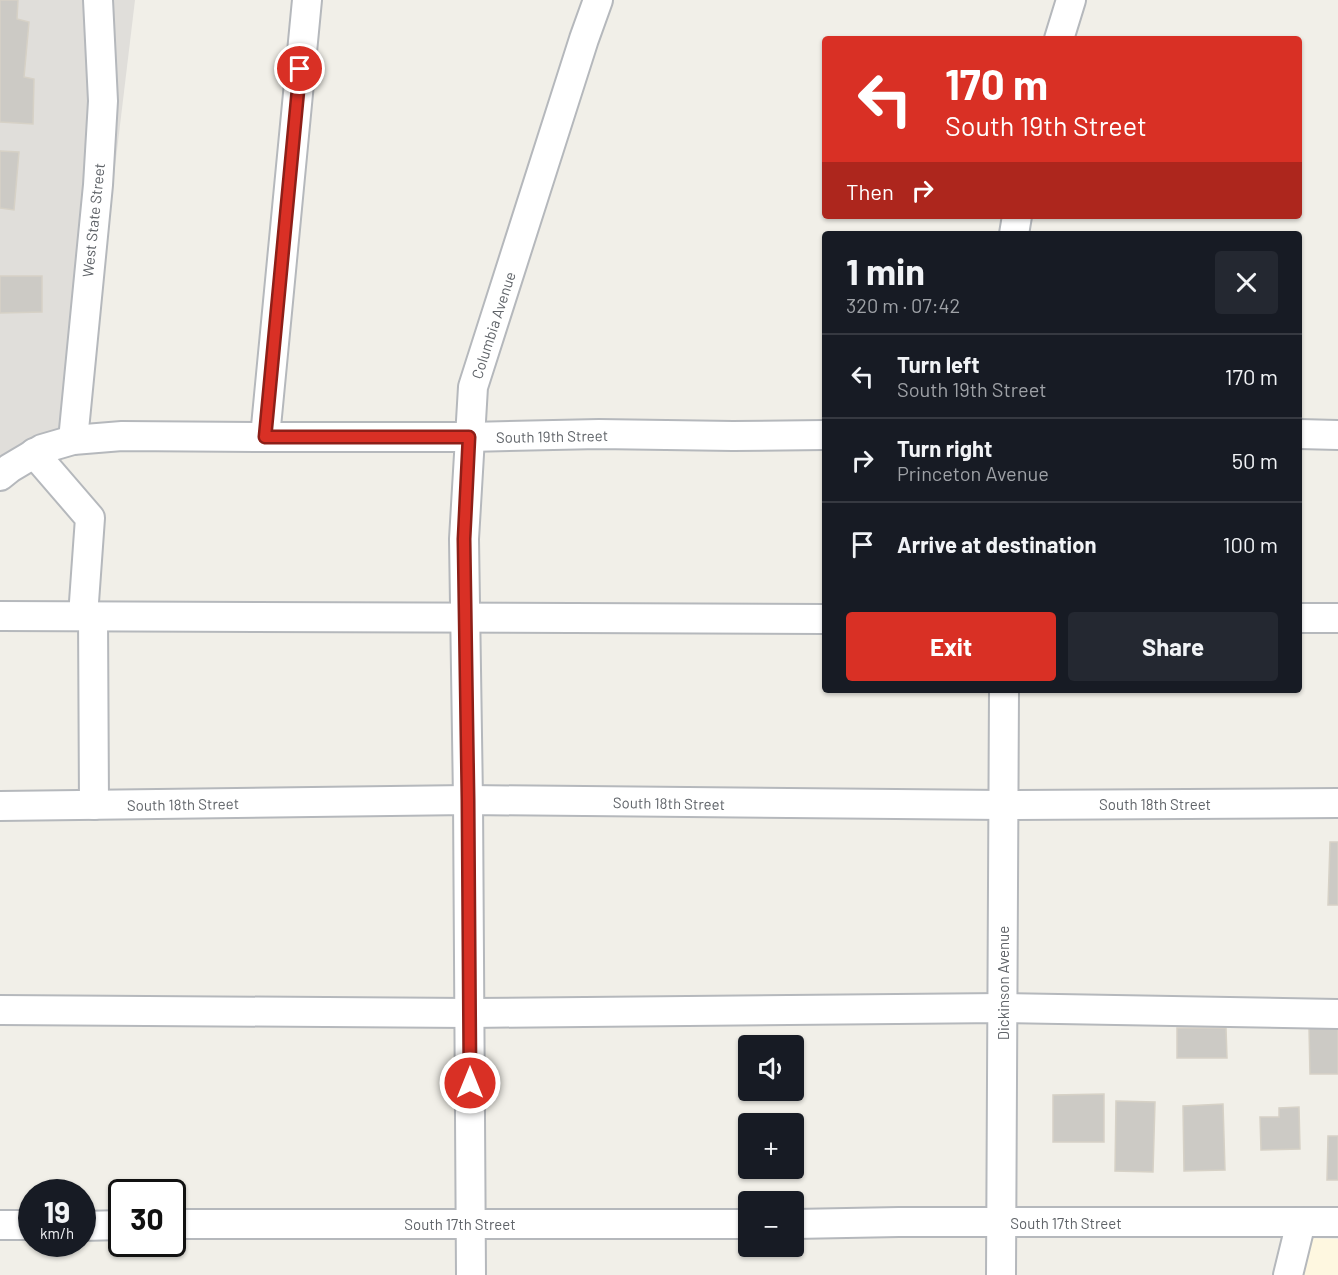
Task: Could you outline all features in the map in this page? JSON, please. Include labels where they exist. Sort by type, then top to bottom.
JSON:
[{"type":"street","name":"West State Street","points":[[73,440],[98,185],[103,101],[98,0]]},
{"type":"street","points":[[265,437],[307,0]]},
{"type":"street","name":"Columbia Avenue","points":[[471,1275],[464,539],[473,387],[598,0]]},
{"type":"street","points":[[1060,36],[1071,0]]},
{"type":"street","points":[[1302,434],[1338,435]]},
{"type":"street","name":"South 19th Street","points":[[0,476],[34,453],[73,440],[122,436],[822,435]]},
{"type":"street","points":[[34,453],[90,518],[88,616],[94,805]]},
{"type":"street","points":[[0,616],[822,619]]},
{"type":"street","points":[[1302,618],[1338,618]]},
{"type":"street","name":"Dickinson Avenue","points":[[1001,1275],[1004,693]]},
{"type":"street","name":"South 18th Street","points":[[0,806],[468,800],[1003,805],[1338,803]]},
{"type":"street","points":[[0,1010],[470,1013],[1004,1008],[1338,1014]]},
{"type":"street","points":[[1288,1275],[1301,1222]]},
{"type":"street","name":"South 17th Street","points":[[804,1224],[1338,1222]]},
{"type":"street","points":[[0,1224],[18,1225]]},
{"type":"street","name":"South 17th Street","points":[[186,1224],[738,1224]]},
{"type":"shaded area","points":[[0,0],[135,0],[83,434],[0,462]]},
{"type":"shaded area","points":[[1303,1238],[1338,1239],[1338,1275],[1293,1275]]},
{"type":"building","points":[[0,0],[18,0],[17,19],[29,22],[24,77],[34,79],[33,124],[0,122]]},
{"type":"building","points":[[0,151],[19,152],[14,210],[0,208]]},
{"type":"building","points":[[0,276],[42,276],[42,312],[0,313]]},
{"type":"building","points":[[1330,842],[1338,842],[1338,905],[1328,905]]},
{"type":"building","points":[[1309,1027],[1338,1027],[1338,1074],[1310,1074]]},
{"type":"building","points":[[1177,1028],[1226,1028],[1227,1058],[1177,1058]]},
{"type":"building","points":[[1104,1094],[1104,1142],[1053,1142],[1053,1095]]},
{"type":"building","points":[[1116,1101],[1155,1102],[1153,1172],[1115,1171]]},
{"type":"building","points":[[1223,1104],[1225,1170],[1184,1171],[1183,1106]]},
{"type":"building","points":[[1299,1107],[1300,1149],[1261,1150],[1260,1117],[1279,1117],[1279,1108]]},
{"type":"building","points":[[1328,1136],[1338,1136],[1338,1180],[1327,1180]]},
{"type":"route","points":[[300,69],[265,437],[469,437],[464,539],[464,617],[470,1083]]}]
